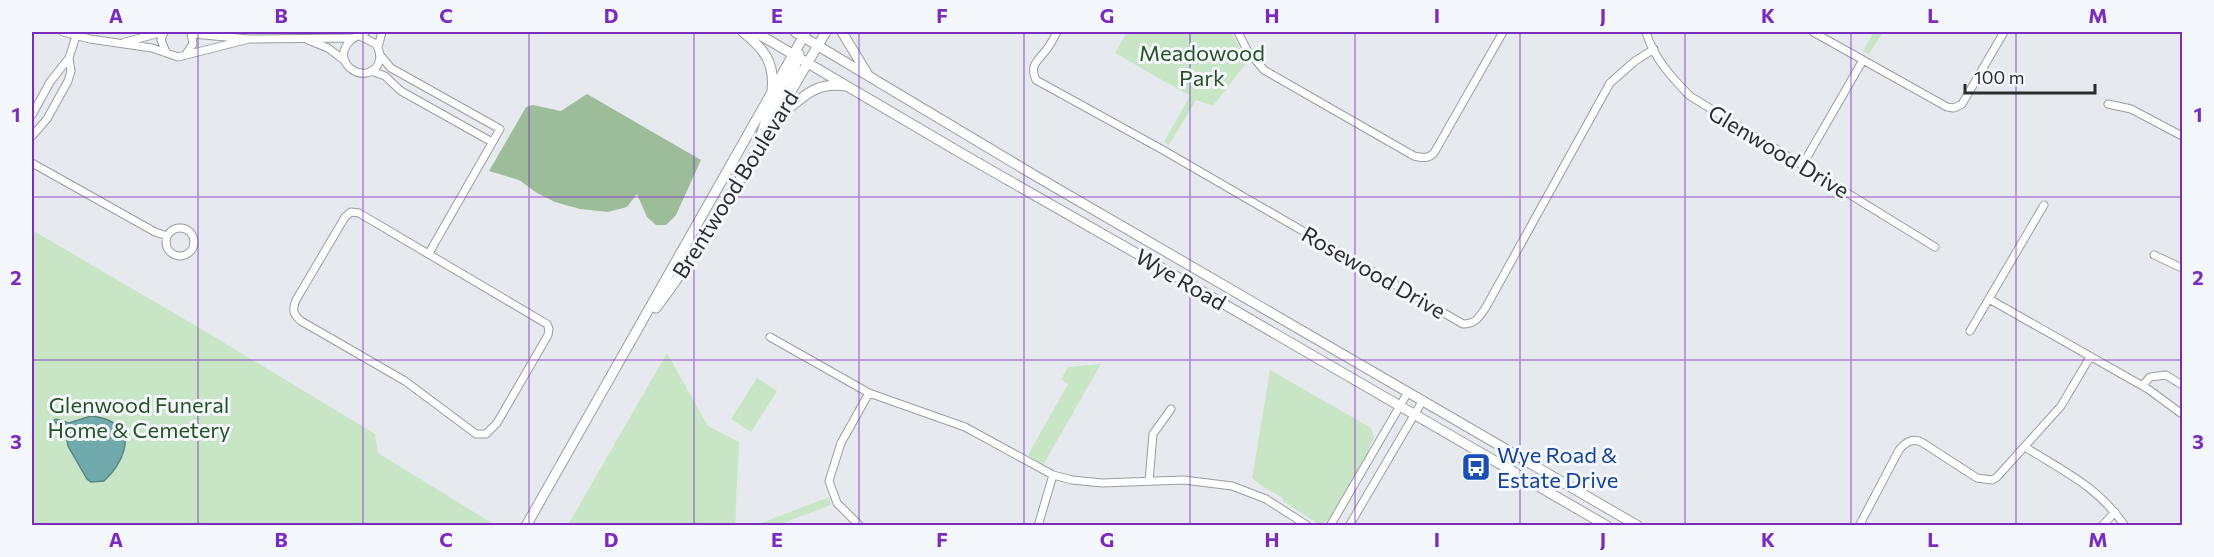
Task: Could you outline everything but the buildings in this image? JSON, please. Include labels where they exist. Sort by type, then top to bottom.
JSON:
[{"type":"main road","points":[[744,32],[766,54],[772,74],[772,93]]},
{"type":"main road","name":"Wye Road","points":[[755,32],[1607,525]]},
{"type":"main road","name":"Brentwood Boulevard","points":[[638,331],[679,278],[752,160],[826,32]]},
{"type":"main road","points":[[842,32],[870,77]]},
{"type":"main road","name":"Brentwood Boulevard","points":[[526,525],[772,93],[796,56],[801,33]]},
{"type":"main road","name":"Wye Road","points":[[801,33],[870,77],[1638,525]]},
{"type":"main road","points":[[752,160],[767,117],[796,56]]},
{"type":"main road","points":[[777,117],[806,93],[821,87],[844,86],[861,93]]},
{"type":"street","points":[[63,32],[152,48],[173,56],[184,56],[249,39]]},
{"type":"street","points":[[120,43],[164,32],[162,46],[168,54]]},
{"type":"street","points":[[371,71],[379,62],[378,47],[382,32]]},
{"type":"street","name":"Rosewood Drive","points":[[1057,32],[1046,51],[1035,61],[1033,69],[1036,80],[1184,162],[1464,324],[1472,324],[1486,307],[1610,83],[1635,61],[1654,49]]},
{"type":"street","points":[[1238,32],[1247,50],[1264,70],[1414,156],[1422,158],[1430,158],[1434,153],[1503,32]]},
{"type":"street","name":"Glenwood Drive","points":[[1646,32],[1672,78],[1690,96],[1935,247]]},
{"type":"street","points":[[1813,32],[1947,107],[1954,108],[1962,104],[2004,32]]},
{"type":"street","points":[[184,56],[193,44],[191,33],[249,39],[306,39],[360,35],[371,40],[378,47]]},
{"type":"street","points":[[345,61],[346,46],[360,35]]},
{"type":"street","points":[[32,115],[50,82],[69,58],[76,36]]},
{"type":"street","points":[[306,39],[329,49],[345,61],[353,71],[359,73],[371,71],[384,76],[401,91],[492,142]]},
{"type":"street","points":[[380,55],[391,68],[500,129],[429,253]]},
{"type":"street","points":[[32,136],[47,119],[60,98],[70,71],[69,58]]},
{"type":"street","points":[[1803,164],[1863,60]]},
{"type":"street","points":[[2108,104],[2131,109],[2182,136]]},
{"type":"street","points":[[32,163],[155,232],[168,236]]},
{"type":"street","points":[[1970,331],[2044,205]]},
{"type":"street","points":[[351,212],[359,213],[429,253],[540,318],[549,329],[497,423],[486,434],[476,434],[405,381],[294,315],[293,308],[296,300],[345,217],[351,212]]},
{"type":"street","points":[[178,228],[186,229],[194,240],[192,249],[185,255],[172,253],[167,245],[168,236],[178,228]]},
{"type":"street","points":[[2154,255],[2182,268]]},
{"type":"street","points":[[1989,299],[2143,386],[2182,414]]},
{"type":"street","points":[[770,337],[869,393],[965,427],[1053,475],[1102,483],[1184,480],[1232,486],[1266,499],[1308,525]]},
{"type":"street","points":[[1859,525],[1899,450],[1905,443],[1918,440],[1977,478],[1992,480],[2061,406],[2090,357]]},
{"type":"street","points":[[2143,386],[2150,377],[2166,375],[2182,385]]},
{"type":"street","points":[[1330,525],[1408,392]]},
{"type":"street","points":[[860,525],[837,503],[830,481],[841,443],[869,393]]},
{"type":"street","points":[[1349,525],[1423,400]]},
{"type":"street","points":[[1149,481],[1153,434],[1171,409]]},
{"type":"street","points":[[2025,447],[2090,486],[2125,525]]},
{"type":"street","points":[[1038,525],[1053,475]]},
{"type":"street","points":[[2102,525],[2115,512]]},
{"type":"green space","name":"Meadowood Park","points":[[1127,32],[1231,32],[1247,62],[1213,106],[1196,100],[1169,145],[1164,142],[1190,96],[1115,53]]},
{"type":"green space","points":[[1874,32],[1883,32],[1869,54],[1863,51]]},
{"type":"green space","points":[[587,94],[701,160],[676,215],[666,225],[656,225],[647,217],[637,194],[627,207],[608,212],[580,209],[555,202],[519,180],[489,171],[526,107],[533,105],[561,111]]},
{"type":"green space","name":"Glenwood Funeral Home & Cemetery","points":[[32,230],[375,434],[378,453],[495,525],[32,525]]},
{"type":"green space","points":[[667,353],[708,426],[739,442],[735,525],[568,525]]},
{"type":"green space","points":[[1101,364],[1043,465],[1028,455],[1068,384],[1061,379],[1068,367]]},
{"type":"green space","points":[[1270,370],[1371,428],[1374,438],[1368,448],[1370,451],[1330,519],[1320,525],[1252,478]]},
{"type":"green space","points":[[757,378],[777,391],[751,432],[731,419]]},
{"type":"green space","points":[[829,497],[831,505],[778,525],[756,525]]},
{"type":"water","points":[[91,416],[110,421],[124,434],[125,442],[121,459],[104,481],[91,482],[87,479],[68,446],[65,429],[53,421],[56,419],[69,423]]},
{"type":"place","name":"Wye Road & Estate Drive","points":[[1476,467]]}]
